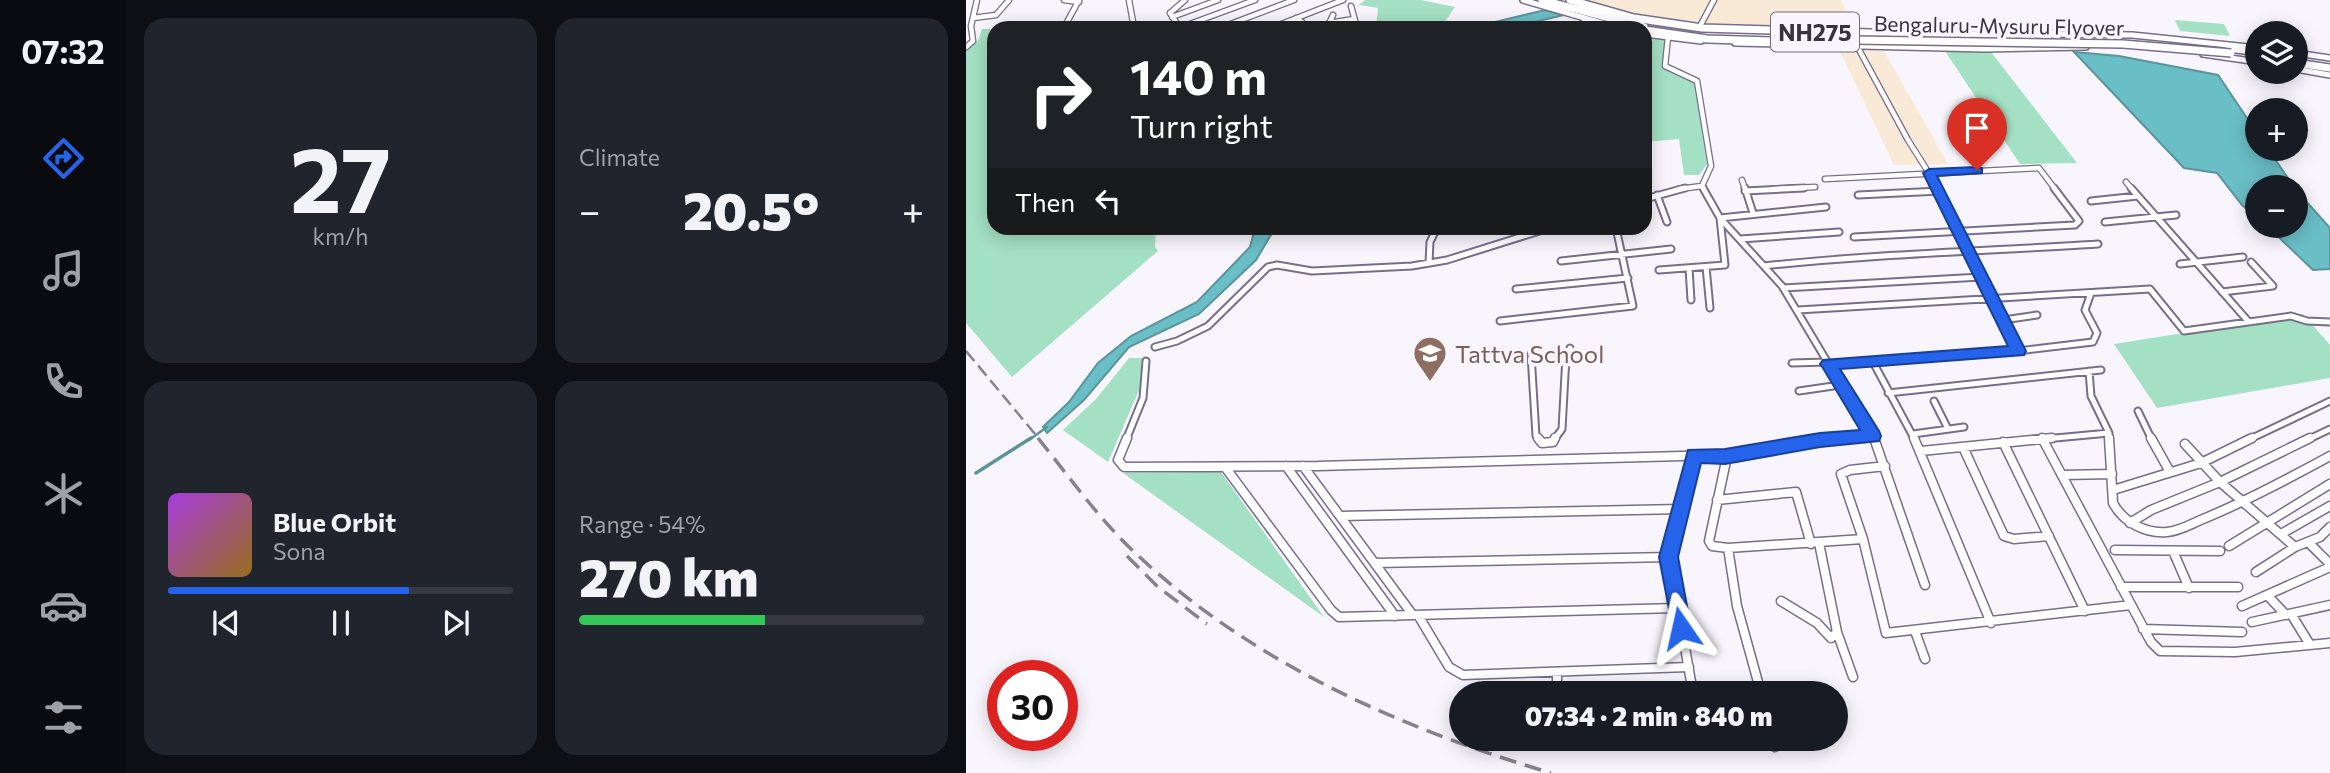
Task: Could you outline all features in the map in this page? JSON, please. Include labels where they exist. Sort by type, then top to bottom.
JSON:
[{"type":"highway","name":"NH275","points":[[1532,0],[1608,21]]},
{"type":"highway","name":"NH275","points":[[1542,0],[1560,8]]},
{"type":"highway","name":"NH275","points":[[1577,1],[1634,18],[1699,27],[1938,35],[2055,34]]},
{"type":"highway","name":"Bengaluru-Mysuru Flyover","points":[[1560,8],[1616,21]]},
{"type":"highway","name":"Bengaluru-Mysuru Flyover","points":[[1652,28],[1721,37],[2123,44],[2245,53]]},
{"type":"highway","name":"NH275","points":[[1652,33],[1738,41],[2050,47]]},
{"type":"highway","points":[[2308,57],[2330,61]]},
{"type":"highway","points":[[2308,65],[2330,68]]},
{"type":"street","points":[[966,47],[973,41],[973,18],[979,0]]},
{"type":"street","points":[[973,18],[996,15],[1009,0]]},
{"type":"street","points":[[1064,0],[1079,1],[1068,21]]},
{"type":"street","points":[[1129,0],[1133,21]]},
{"type":"street","points":[[1175,21],[1170,13],[1185,0]]},
{"type":"street","points":[[1172,17],[1219,0]]},
{"type":"street","points":[[1199,21],[1255,0]]},
{"type":"street","points":[[1238,21],[1294,0]]},
{"type":"street","points":[[1282,21],[1343,0]]},
{"type":"street","name":"NH275","points":[[1523,0],[1560,8],[1590,21]]},
{"type":"street","points":[[1699,27],[1714,0]]},
{"type":"street","points":[[1295,21],[1335,1]]},
{"type":"street","points":[[1345,21],[1354,19],[1351,5]]},
{"type":"street","points":[[1330,21],[1333,15]]},
{"type":"street","name":"NH275","points":[[1652,34],[1774,45],[2128,47],[2245,55]]},
{"type":"street","name":"NH275","points":[[2055,34],[2132,35],[2198,41],[2245,52]]},
{"type":"street","points":[[1668,37],[1665,66],[1697,81],[1711,166],[1702,186]]},
{"type":"street","points":[[2198,41],[2206,54]]},
{"type":"street","points":[[1857,46],[1908,140],[1940,191],[2018,351]]},
{"type":"street","points":[[2308,71],[2330,75]]},
{"type":"street","points":[[1825,179],[2039,169],[2079,220],[2075,225],[1854,237]]},
{"type":"street","points":[[1742,180],[1753,213]]},
{"type":"street","points":[[2126,182],[2248,321]]},
{"type":"street","points":[[1652,197],[1702,186]]},
{"type":"street","points":[[1702,186],[1720,218],[1783,288],[1873,436],[1925,585]]},
{"type":"street","points":[[1745,191],[1815,187]]},
{"type":"street","points":[[1858,195],[1940,191]]},
{"type":"street","points":[[1657,195],[1668,222]]},
{"type":"street","points":[[2091,201],[2138,196]]},
{"type":"street","points":[[1720,218],[1826,207]]},
{"type":"street","points":[[2105,222],[2176,215]]},
{"type":"street","points":[[1658,270],[1725,265],[1720,218]]},
{"type":"street","points":[[1740,239],[1839,232]]},
{"type":"street","points":[[1429,263],[1430,242],[1434,235]]},
{"type":"street","points":[[1154,347],[1177,341],[1208,326],[1268,267],[1277,265],[1312,271],[1429,263],[1527,235]]},
{"type":"street","points":[[1500,320],[1629,308],[1634,304],[1618,235]]},
{"type":"street","points":[[1764,266],[1831,259],[1870,259],[2098,244]]},
{"type":"street","points":[[1561,261],[1671,249]]},
{"type":"street","points":[[2180,264],[2243,257]]},
{"type":"street","points":[[2222,292],[2273,286],[2251,262]]},
{"type":"street","points":[[1706,267],[1710,308]]},
{"type":"street","points":[[1689,268],[1691,300]]},
{"type":"street","points":[[1783,288],[1981,277]]},
{"type":"street","points":[[1517,289],[1628,278]]},
{"type":"street","points":[[1798,310],[2150,289],[2184,331],[2291,316],[2307,321],[2330,322]]},
{"type":"street","points":[[1792,363],[1873,362],[2018,351],[2093,342],[2098,332],[2085,310],[2091,293]]},
{"type":"street","points":[[2003,320],[2037,315]]},
{"type":"street","points":[[1531,354],[1536,436],[1542,443],[1553,442],[1562,429],[1566,356],[1570,348]]},
{"type":"street","points":[[1146,361],[1146,393],[1119,456],[1120,464],[1132,468],[1725,457],[1820,440],[1873,436]]},
{"type":"street","points":[[1873,362],[1921,451],[1991,624]]},
{"type":"street","points":[[1888,393],[2101,370]]},
{"type":"street","points":[[2089,371],[2091,396],[2109,433],[2115,509],[2130,523],[2165,533],[2245,503],[2330,456]]},
{"type":"street","points":[[1799,391],[1840,385]]},
{"type":"street","points":[[1934,401],[1948,429]]},
{"type":"street","points":[[2113,490],[2201,463],[2330,401]]},
{"type":"street","points":[[2138,411],[2161,460],[2170,472]]},
{"type":"street","points":[[1913,434],[1964,427]]},
{"type":"street","points":[[2130,523],[2151,510],[2220,482],[2330,429]]},
{"type":"street","points":[[1921,451],[2109,433]]},
{"type":"street","points":[[2042,438],[2155,647],[2164,653],[2235,652],[2330,643]]},
{"type":"street","points":[[2003,442],[2085,611]]},
{"type":"street","points":[[2185,444],[2220,482],[2295,547]]},
{"type":"street","points":[[1963,447],[2004,536],[2014,539],[2049,536]]},
{"type":"street","points":[[1691,681],[1668,557],[1694,456]]},
{"type":"street","points":[[1725,457],[1709,543],[1712,546],[1728,548],[1863,539]]},
{"type":"street","points":[[1286,466],[1395,616]]},
{"type":"street","points":[[1303,466],[1415,615],[1445,662],[1455,672],[1463,675],[1689,667]]},
{"type":"street","points":[[1885,466],[1850,470],[1842,474],[1863,539],[1886,634],[2131,606]]},
{"type":"street","points":[[1226,467],[1335,614],[1349,618],[1677,608]]},
{"type":"street","points":[[2063,475],[2112,474]]},
{"type":"street","points":[[2229,546],[2330,484]]},
{"type":"street","points":[[1717,500],[1796,492],[1815,543],[1837,632],[1853,677]]},
{"type":"street","points":[[2281,534],[2330,506]]},
{"type":"street","points":[[1340,516],[1681,509]]},
{"type":"street","points":[[2256,572],[2295,547],[2328,533]]},
{"type":"street","points":[[2242,606],[2330,566],[2309,543]]},
{"type":"street","points":[[1728,548],[1736,601],[1757,681]]},
{"type":"street","points":[[2115,550],[2220,551]]},
{"type":"street","points":[[2173,551],[2189,588]]},
{"type":"street","points":[[1376,563],[1668,557]]},
{"type":"street","points":[[2122,587],[2238,587]]},
{"type":"street","points":[[2267,595],[2288,614],[2309,643]]},
{"type":"street","points":[[1781,601],[1817,624],[1831,638],[1837,632]]},
{"type":"street","points":[[2252,622],[2330,606]]},
{"type":"street","points":[[2143,628],[2242,632]]},
{"type":"street","points":[[1915,631],[1925,659]]},
{"type":"street","points":[[1557,672],[1557,681]]},
{"type":"shaded area","points":[[1585,0],[1841,0],[1854,28],[1698,25]]},
{"type":"shaded area","points":[[1839,49],[1884,51],[1948,164],[1894,165]]},
{"type":"green space","points":[[1365,0],[1421,0],[1455,7],[1446,21],[1377,21],[1378,8],[1359,5]]},
{"type":"green space","points":[[2175,20],[2224,24],[2230,36],[2180,31]]},
{"type":"green space","points":[[982,29],[987,29],[987,235],[1156,235],[1155,247],[1158,251],[1012,377],[966,323],[966,42],[978,41]]},
{"type":"green space","points":[[1652,39],[1665,40],[1663,68],[1694,82],[1707,164],[1699,175],[1684,175],[1679,139],[1652,141]]},
{"type":"green space","points":[[1945,51],[1991,52],[2077,163],[2020,164]]},
{"type":"green space","points":[[2303,314],[2330,345],[2330,378],[2157,408],[2114,344]]},
{"type":"green space","points":[[1129,358],[1142,358],[1140,388],[1108,462],[1063,430],[1096,399]]},
{"type":"green space","points":[[1221,472],[1324,617],[1123,473]]},
{"type":"water","points":[[1545,10],[1564,15],[1539,21],[1499,21]]},
{"type":"water","points":[[2074,52],[2119,56],[2218,75],[2245,115],[2245,161],[2276,161],[2286,175],[2245,175],[2245,208],[2217,173],[2184,168]]},
{"type":"water","points":[[2308,203],[2330,228],[2330,269],[2313,270],[2280,238],[2308,238]]},
{"type":"water","points":[[1253,235],[1271,235],[1256,260],[1199,314],[1129,347],[1084,400],[1047,433],[1043,427],[1069,402],[1098,363],[1131,336],[1197,302],[1250,247]]},
{"type":"waterway","points":[[1029,440],[1047,427]]},
{"type":"waterway","points":[[976,473],[1031,438]]},
{"type":"railway","points":[[966,351],[1040,440]]},
{"type":"railway","points":[[1038,438],[1114,532],[1171,585],[1220,622],[1271,655],[1379,711],[1493,755],[1551,773]]},
{"type":"railway","points":[[1127,556],[1158,587],[1207,624]]},
{"type":"place","name":"Tattva School","points":[[1430,383]]},
{"type":"route","points":[[1681,628],[1668,557],[1694,456],[1725,457],[1820,440],[1873,436],[1828,364],[2018,351],[1929,173],[1977,170]]}]
